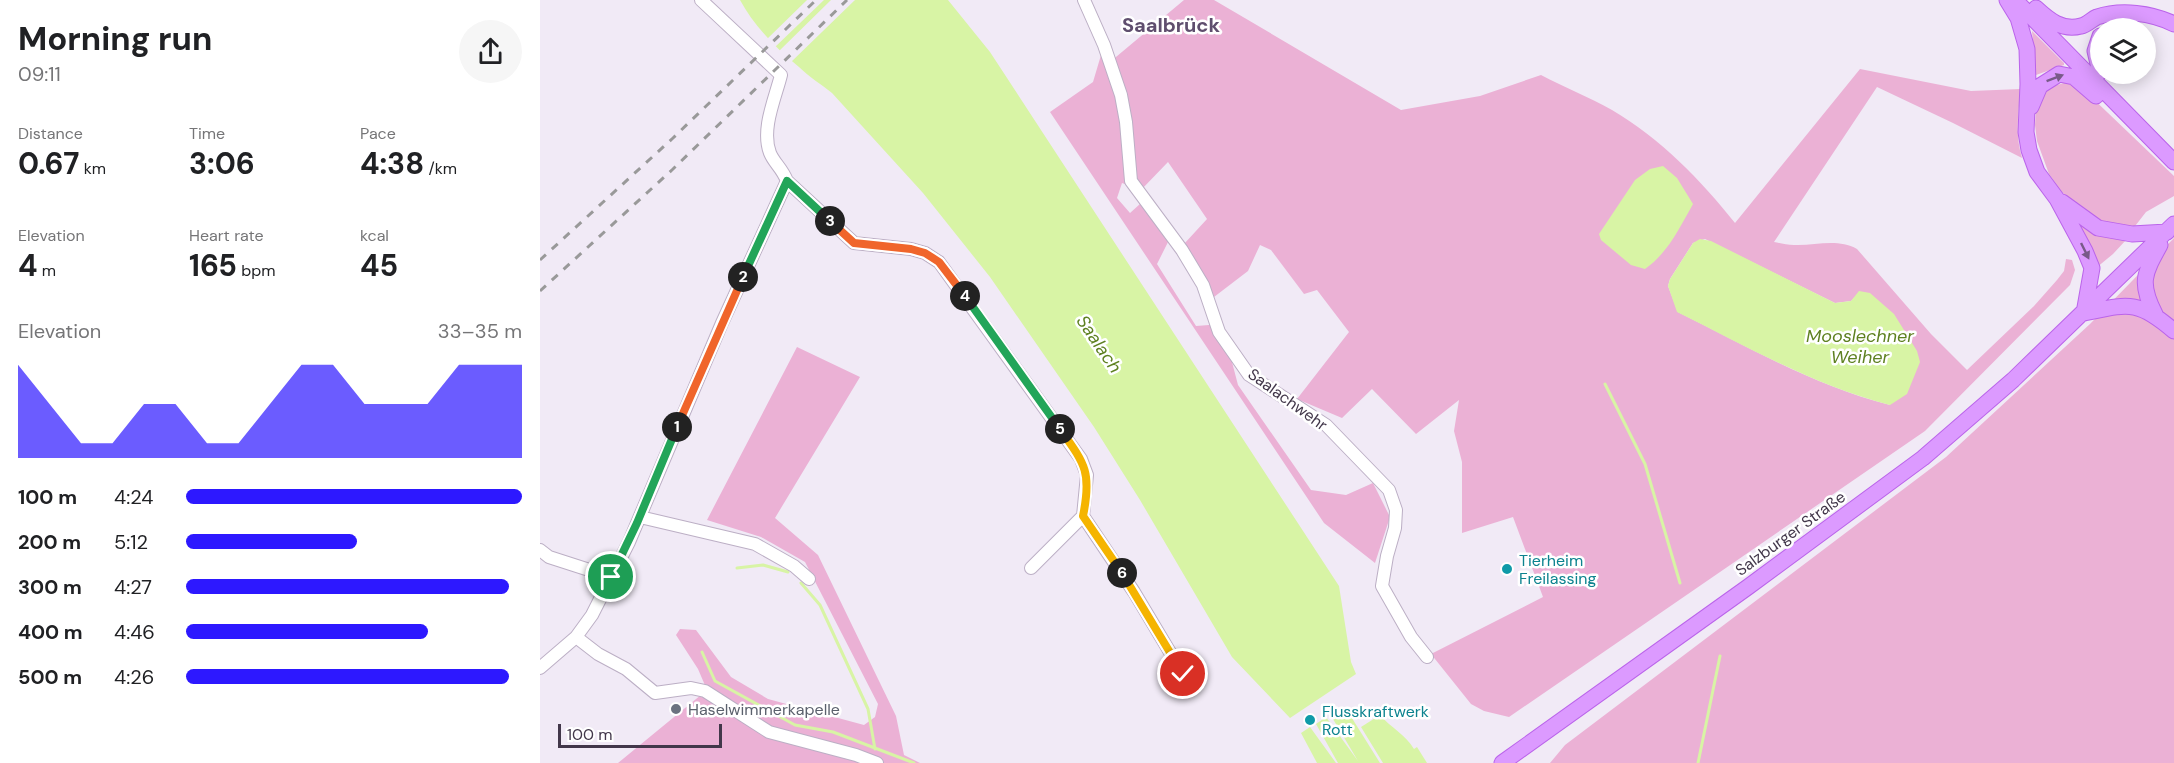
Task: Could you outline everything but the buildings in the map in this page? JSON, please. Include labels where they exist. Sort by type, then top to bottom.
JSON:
[{"type":"main road","points":[[2007,0],[2018,18],[2027,49],[2026,124],[2031,159],[2045,184],[2057,199],[2085,251],[2091,268],[2084,313],[2123,305],[2155,314]]},
{"type":"main road","points":[[2015,0],[2174,162]]},
{"type":"main road","points":[[2028,0],[2050,20],[2064,27],[2082,26],[2097,18],[2132,13],[2159,16],[2174,24]]},
{"type":"main road","points":[[2026,124],[2037,90],[2051,78],[2064,74],[2080,80],[2113,113],[2144,132]]},
{"type":"main road","points":[[2104,84],[2107,92]]},
{"type":"main road","points":[[2057,199],[2098,228],[2132,234],[2170,228]]},
{"type":"main road","points":[[2170,228],[2145,274],[2146,298],[2155,314],[2174,331]]},
{"type":"main road","name":"Salzburger Straße","points":[[1502,763],[1923,458],[2013,380],[2170,228]]},
{"type":"street","points":[[701,0],[781,75],[767,136],[770,155],[783,170],[787,181],[854,243],[911,249],[925,253],[939,262],[1081,459],[1088,475],[1083,516],[1031,568]]},
{"type":"street","name":"Saalachwehr","points":[[1084,0],[1104,45],[1121,95],[1126,122],[1131,181],[1182,250],[1203,285],[1219,332],[1249,375],[1326,425],[1389,490],[1396,510],[1395,528],[1387,555],[1382,586],[1411,637],[1427,657]]},
{"type":"street","points":[[540,668],[576,637],[592,615],[629,542],[713,344],[787,181]]},
{"type":"street","points":[[1083,516],[1117,564],[1183,674]]},
{"type":"street","points":[[638,520],[755,544],[794,566],[808,579]]},
{"type":"street","points":[[540,550],[549,557],[611,577]]},
{"type":"street","points":[[576,637],[598,654],[626,669],[655,693],[691,688],[705,691],[769,732],[856,755],[877,763]]},
{"type":"shaded area","points":[[1184,0],[1214,0],[1401,110],[1480,96],[1541,75],[1612,110],[1647,133],[1694,176],[1735,223],[1860,69],[1971,91],[2021,89],[2018,132],[2022,158],[1877,87],[1774,242],[1794,245],[1834,243],[1857,249],[1931,334],[1967,370],[2034,306],[2064,271],[2066,259],[2072,260],[2075,270],[2070,285],[1925,431],[1509,717],[1484,711],[1471,704],[1431,654],[1543,597],[1513,517],[1462,533],[1462,462],[1454,431],[1459,400],[1416,434],[1372,389],[1342,418],[1297,399],[1349,332],[1317,290],[1304,294],[1271,250],[1260,245],[1248,271],[1214,297],[1184,244],[1207,219],[1168,162],[1141,190],[1122,183],[1117,198],[1130,213],[1140,204],[1168,242],[1157,264],[1196,326],[1222,324],[1238,385],[1311,490],[1346,495],[1373,483],[1390,517],[1375,563],[1324,523],[1050,112],[1093,82],[1104,45],[1110,62]],"holes":[[[1705,239],[1835,303],[1851,301],[1856,296],[1890,405],[1808,376],[1678,312],[1668,286],[1693,243]]]},
{"type":"shaded area","points":[[2032,31],[2064,63],[2064,65],[2036,75]]},
{"type":"shaded area","points":[[2064,83],[2072,84],[2085,91],[2174,176],[2174,196],[2146,212],[2132,230],[2107,226],[2082,211],[2061,191],[2049,174],[2037,141],[2036,109],[2047,88]]},
{"type":"shaded area","points":[[2074,220],[2126,240],[2096,268]]},
{"type":"shaded area","points":[[2174,238],[2174,763],[1550,763],[1565,745],[1946,457],[2090,324]]},
{"type":"shaded area","points":[[797,347],[860,377],[775,518],[818,555],[896,716],[904,755],[920,763],[618,763],[707,690],[698,669],[676,635],[680,629],[696,630],[731,677],[768,699],[864,725],[875,717],[878,704],[805,562],[761,537],[707,520]]},
{"type":"water","name":"Saalach","points":[[740,0],[948,0],[990,52],[1339,586],[1351,662],[1356,674],[1290,718],[1232,657],[1140,500],[1094,427],[990,277],[923,193],[832,93],[782,53],[752,19]]},
{"type":"water","points":[[1663,166],[1677,178],[1693,204],[1667,247],[1645,269],[1631,265],[1601,240],[1599,234],[1635,180],[1650,169]]},
{"type":"water","name":"Mooslechner Weiher","points":[[1700,239],[1711,241],[1835,303],[1851,301],[1859,291],[1870,293],[1894,314],[1917,351],[1920,362],[1907,394],[1890,405],[1862,397],[1781,364],[1677,312],[1668,286],[1670,279],[1693,243]]},
{"type":"water","points":[[1342,707],[1347,716],[1350,715],[1380,763],[1338,763],[1316,724],[1326,717],[1358,761],[1330,714]]},
{"type":"water","points":[[1380,715],[1407,739],[1414,749],[1417,747],[1427,763],[1383,763],[1361,727]]},
{"type":"water","points":[[1310,727],[1336,763],[1317,763],[1301,733]]},
{"type":"pier","points":[[807,0],[824,0],[774,48],[766,40]]},
{"type":"pier","points":[[831,0],[855,0],[790,63],[778,52]]},
{"type":"waterway","points":[[1605,384],[1645,464],[1680,583]]},
{"type":"waterway","points":[[737,568],[763,565],[788,572]]},
{"type":"waterway","points":[[801,583],[820,605],[868,709],[875,749]]},
{"type":"waterway","points":[[702,652],[715,681],[795,725],[833,732],[914,763]]},
{"type":"waterway","points":[[1698,763],[1720,656]]},
{"type":"railway","points":[[540,260],[673,138],[816,0]]},
{"type":"railway","points":[[540,291],[673,169],[847,0]]},
{"type":"place","name":"Tierheim Freilassing","points":[[1507,569]]},
{"type":"place","name":"Haselwimmerkapelle","points":[[676,709]]},
{"type":"place","name":"Flusskraftwerk Rott","points":[[1310,720]]},
{"type":"district","name":"Saalbrück","points":[[1171,25]]},
{"type":"route","points":[[611,577],[629,542],[722,323],[787,181],[854,243],[911,249],[925,253],[939,262],[952,277],[1081,459],[1088,475],[1083,516],[1111,555],[1183,674]]}]
